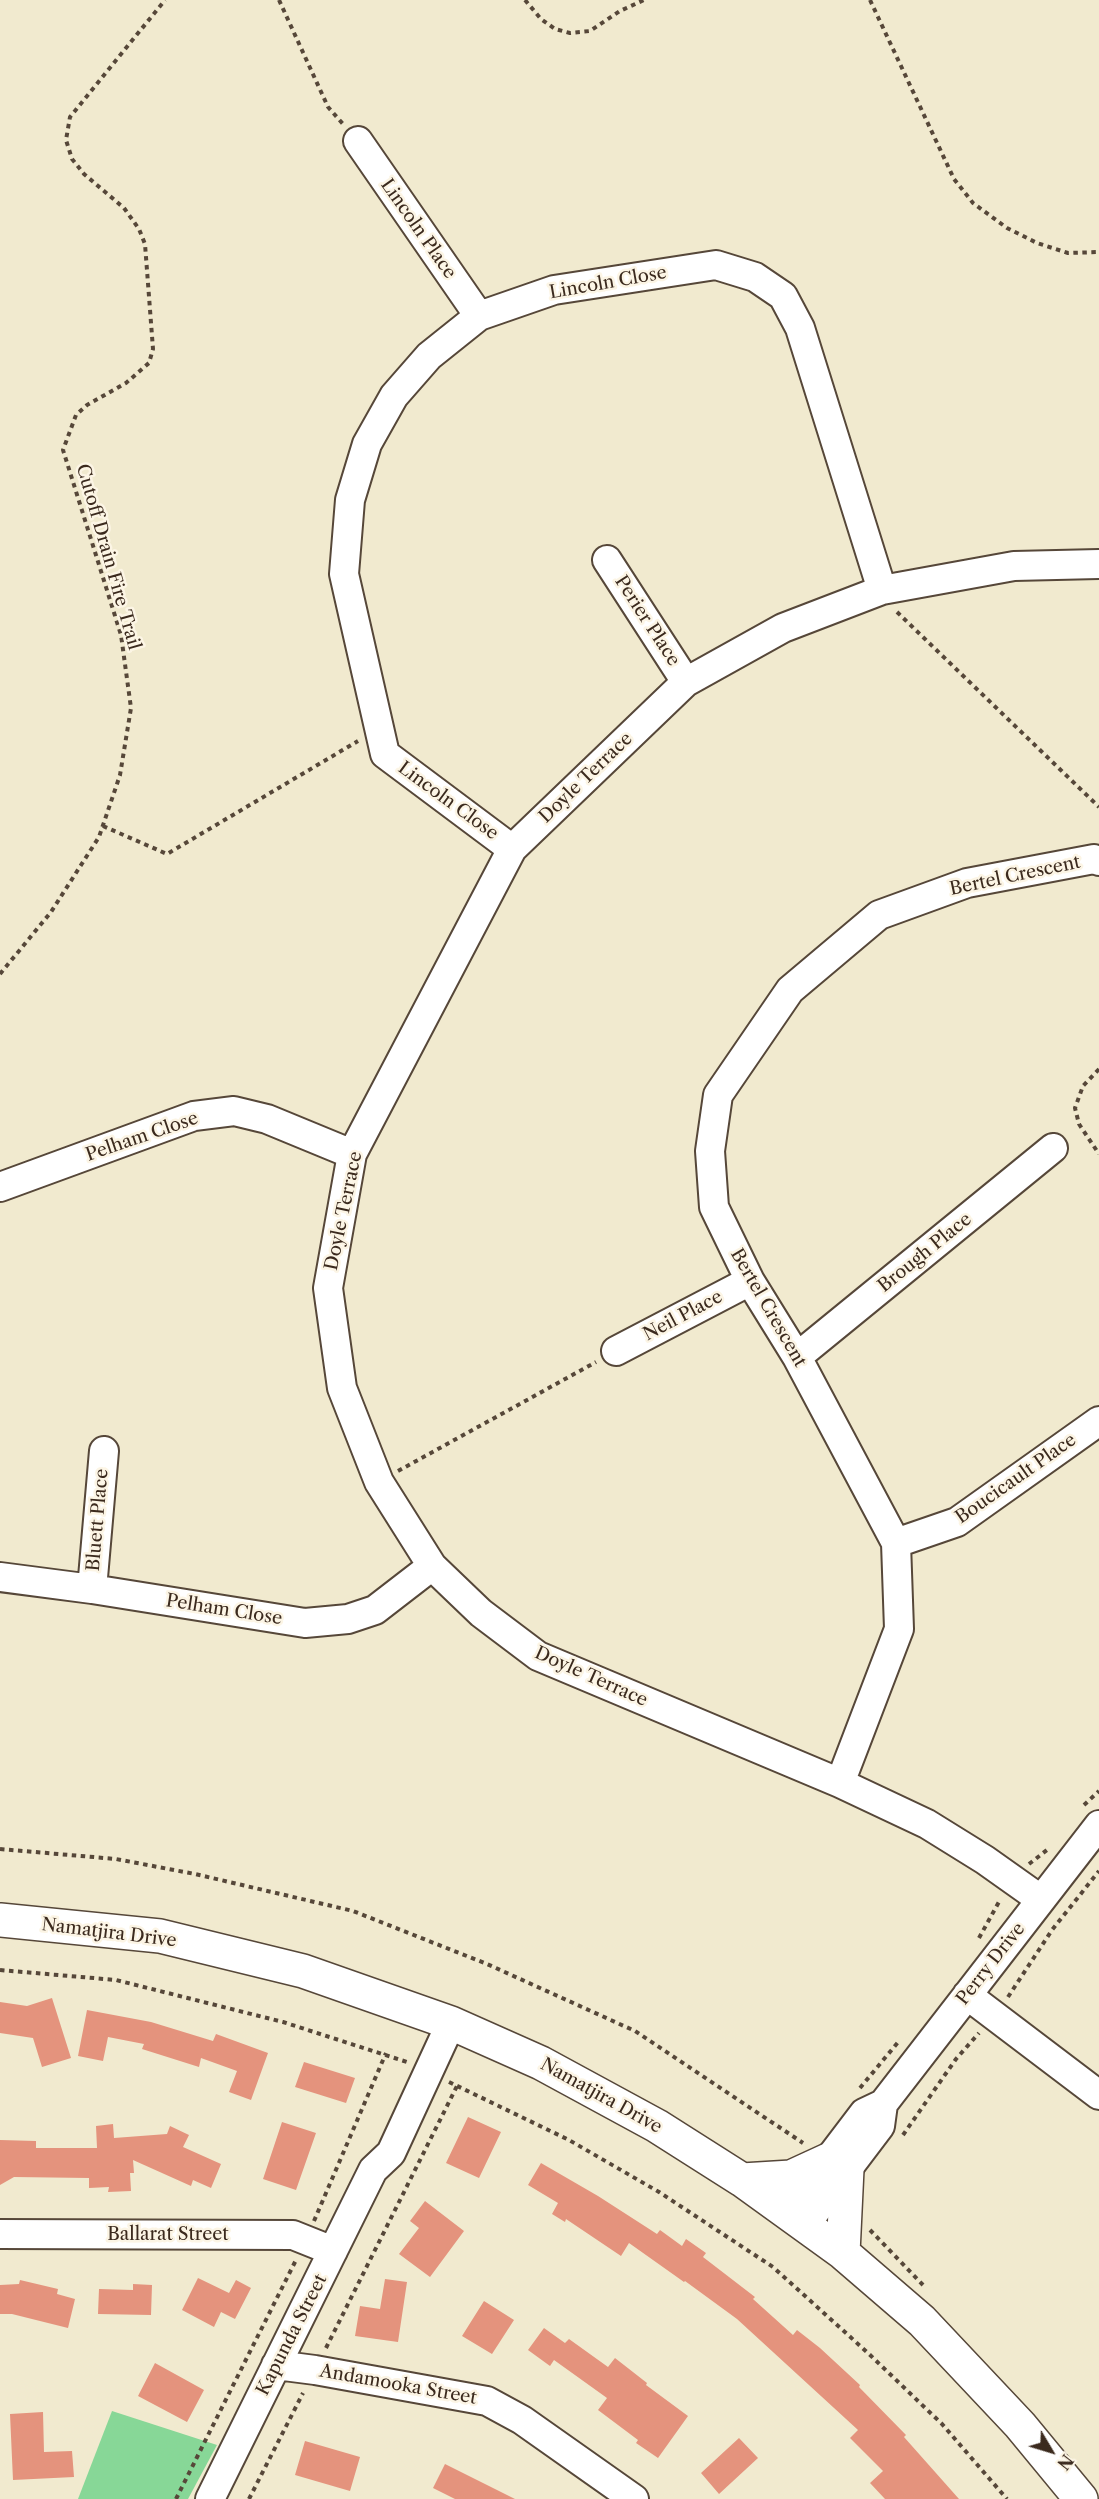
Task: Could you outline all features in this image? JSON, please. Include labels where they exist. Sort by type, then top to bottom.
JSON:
[{"type":"main road","name":"Namatjira Drive","points":[[0,1920],[160,1936],[303,1971],[442,2019],[550,2067],[657,2126],[742,2180],[843,2253],[922,2321],[1020,2425],[1081,2499]]},
{"type":"main road","points":[[742,2180],[791,2177],[820,2157],[843,2253]]},
{"type":"street","name":"Lincoln Place","points":[[358,141],[479,316]]},
{"type":"street","name":"Lincoln Close","points":[[513,849],[385,754],[344,574],[350,500],[368,444],[394,396],[429,356],[479,316],[554,290],[716,265],[755,277],[783,296],[800,328],[882,590]]},
{"type":"street","name":"Perier Place","points":[[607,560],[686,682]]},
{"type":"street","name":"Doyle Terrace","points":[[1040,1899],[985,1860],[927,1824],[840,1783],[538,1656],[481,1613],[432,1566],[379,1482],[342,1388],[328,1288],[352,1154],[513,849],[686,682],[783,628],[882,590],[1014,566],[1099,564]]},
{"type":"street","name":"Bertel Crescent","points":[[840,1783],[899,1629],[896,1543],[797,1357],[750,1281],[714,1207],[710,1151],[718,1095],[790,990],[879,915],[967,883],[1094,859],[1099,861]]},
{"type":"street","name":"Pelham Close","points":[[0,1187],[194,1116],[234,1111],[267,1119],[352,1154]]},
{"type":"street","name":"Brough Place","points":[[797,1357],[1053,1149]]},
{"type":"street","name":"Neil Place","points":[[616,1351],[750,1281]]},
{"type":"street","name":"Boucicault Place","points":[[896,1543],[957,1522],[1099,1421]]},
{"type":"street","name":"Bluett Place","points":[[92,1589],[104,1451]]},
{"type":"street","name":"Pelham Close","points":[[0,1577],[92,1589],[305,1623],[348,1618],[375,1610],[432,1566]]},
{"type":"street","name":"Perry Drive","points":[[796,2219],[820,2157],[864,2113],[883,2104],[1040,1899],[1091,1816]]},
{"type":"street","points":[[967,1995],[1099,2095]]},
{"type":"street","name":"Kapunda Street","points":[[210,2499],[374,2170],[391,2153],[442,2019]]},
{"type":"street","name":"Ballarat Street","points":[[0,2234],[293,2235],[333,2251]]},
{"type":"street","name":"Andamooka Street","points":[[276,2366],[315,2370],[488,2401],[522,2420],[634,2499]]},
{"type":"path","name":"Cutoff Drain Fire Trail","points":[[0,974],[51,912],[99,837],[120,775],[132,708],[121,635],[63,450],[76,415],[87,405],[139,373],[149,363],[153,349],[145,244],[139,228],[124,207],[84,174],[72,159],[66,140],[70,117],[165,0]]},
{"type":"path","points":[[279,0],[328,107],[358,141]]},
{"type":"path","points":[[525,0],[541,19],[555,28],[570,33],[590,31],[620,11],[644,0]]},
{"type":"path","points":[[870,0],[954,179],[973,203],[1007,228],[1038,243],[1068,253],[1099,252]]},
{"type":"path","points":[[882,590],[891,606],[1099,807]]},
{"type":"path","points":[[103,826],[167,854],[380,729]]},
{"type":"path","points":[[1099,1069],[1083,1086],[1076,1108],[1079,1124],[1099,1154]]},
{"type":"path","points":[[379,1482],[616,1351]]},
{"type":"path","points":[[1091,1816],[1099,1791]]},
{"type":"path","points":[[974,1946],[1000,1904],[1002,1890],[1010,1878],[1018,1868],[1039,1858],[1053,1842]]},
{"type":"path","points":[[0,1849],[116,1859],[195,1874],[353,1911],[487,1964],[635,2031],[820,2157]]},
{"type":"path","points":[[0,1970],[116,1980],[283,2022],[386,2054],[306,2239],[177,2499]]},
{"type":"path","points":[[857,2092],[900,2040]]},
{"type":"path","points":[[249,2499],[457,2086],[579,2146],[659,2192],[773,2267],[942,2424],[1007,2499]]},
{"type":"green space","points":[[112,2411],[217,2445],[188,2499],[78,2499]]},
{"type":"building","points":[[52,1998],[71,2058],[42,2067],[33,2038],[0,2033],[0,2002],[27,2006]]},
{"type":"building","points":[[87,2010],[151,2022],[213,2041],[216,2034],[268,2053],[251,2100],[229,2092],[237,2071],[201,2058],[199,2067],[142,2049],[144,2044],[108,2037],[103,2061],[78,2056]]},
{"type":"building","points":[[304,2062],[355,2078],[346,2103],[295,2087]]},
{"type":"building","points":[[468,2117],[501,2132],[479,2178],[446,2163]]},
{"type":"building","points":[[282,2122],[316,2133],[296,2190],[263,2179]]},
{"type":"building","points":[[113,2124],[114,2138],[167,2134],[170,2126],[189,2135],[183,2147],[221,2164],[211,2188],[193,2180],[191,2186],[133,2160],[134,2173],[130,2173],[131,2191],[108,2192],[109,2187],[89,2188],[89,2178],[14,2177],[0,2185],[0,2140],[36,2141],[36,2148],[97,2148],[96,2126]]},
{"type":"building","points":[[541,2163],[657,2234],[660,2230],[682,2246],[686,2239],[706,2253],[703,2257],[755,2297],[753,2299],[793,2335],[797,2330],[860,2385],[859,2387],[906,2435],[904,2437],[959,2499],[885,2499],[870,2483],[883,2471],[850,2438],[858,2430],[737,2319],[685,2281],[629,2243],[621,2256],[566,2219],[565,2222],[552,2214],[558,2203],[528,2185]]},
{"type":"building","points":[[425,2201],[464,2231],[430,2277],[399,2254],[419,2228],[410,2221]]},
{"type":"building","points":[[198,2278],[229,2293],[236,2280],[251,2288],[235,2319],[221,2312],[214,2327],[182,2310]]},
{"type":"building","points":[[385,2279],[407,2282],[398,2342],[355,2336],[360,2306],[380,2309]]},
{"type":"building","points":[[20,2280],[58,2289],[57,2294],[75,2299],[68,2328],[12,2314],[0,2314],[0,2285],[19,2284]]},
{"type":"building","points":[[133,2284],[152,2285],[151,2315],[98,2314],[99,2289],[133,2290]]},
{"type":"building","points":[[484,2301],[514,2320],[492,2354],[462,2336]]},
{"type":"building","points":[[544,2328],[565,2343],[569,2339],[608,2367],[615,2358],[647,2383],[646,2385],[688,2416],[658,2458],[636,2443],[638,2440],[598,2410],[607,2398],[554,2360],[550,2366],[528,2350]]},
{"type":"building","points":[[155,2363],[204,2390],[187,2422],[138,2396]]},
{"type":"building","points":[[43,2412],[44,2452],[72,2451],[74,2477],[13,2480],[10,2414]]},
{"type":"building","points":[[739,2438],[758,2458],[719,2494],[701,2473]]},
{"type":"building","points":[[305,2441],[360,2457],[350,2491],[295,2475]]},
{"type":"building","points":[[445,2464],[515,2499],[455,2499],[433,2488]]}]
